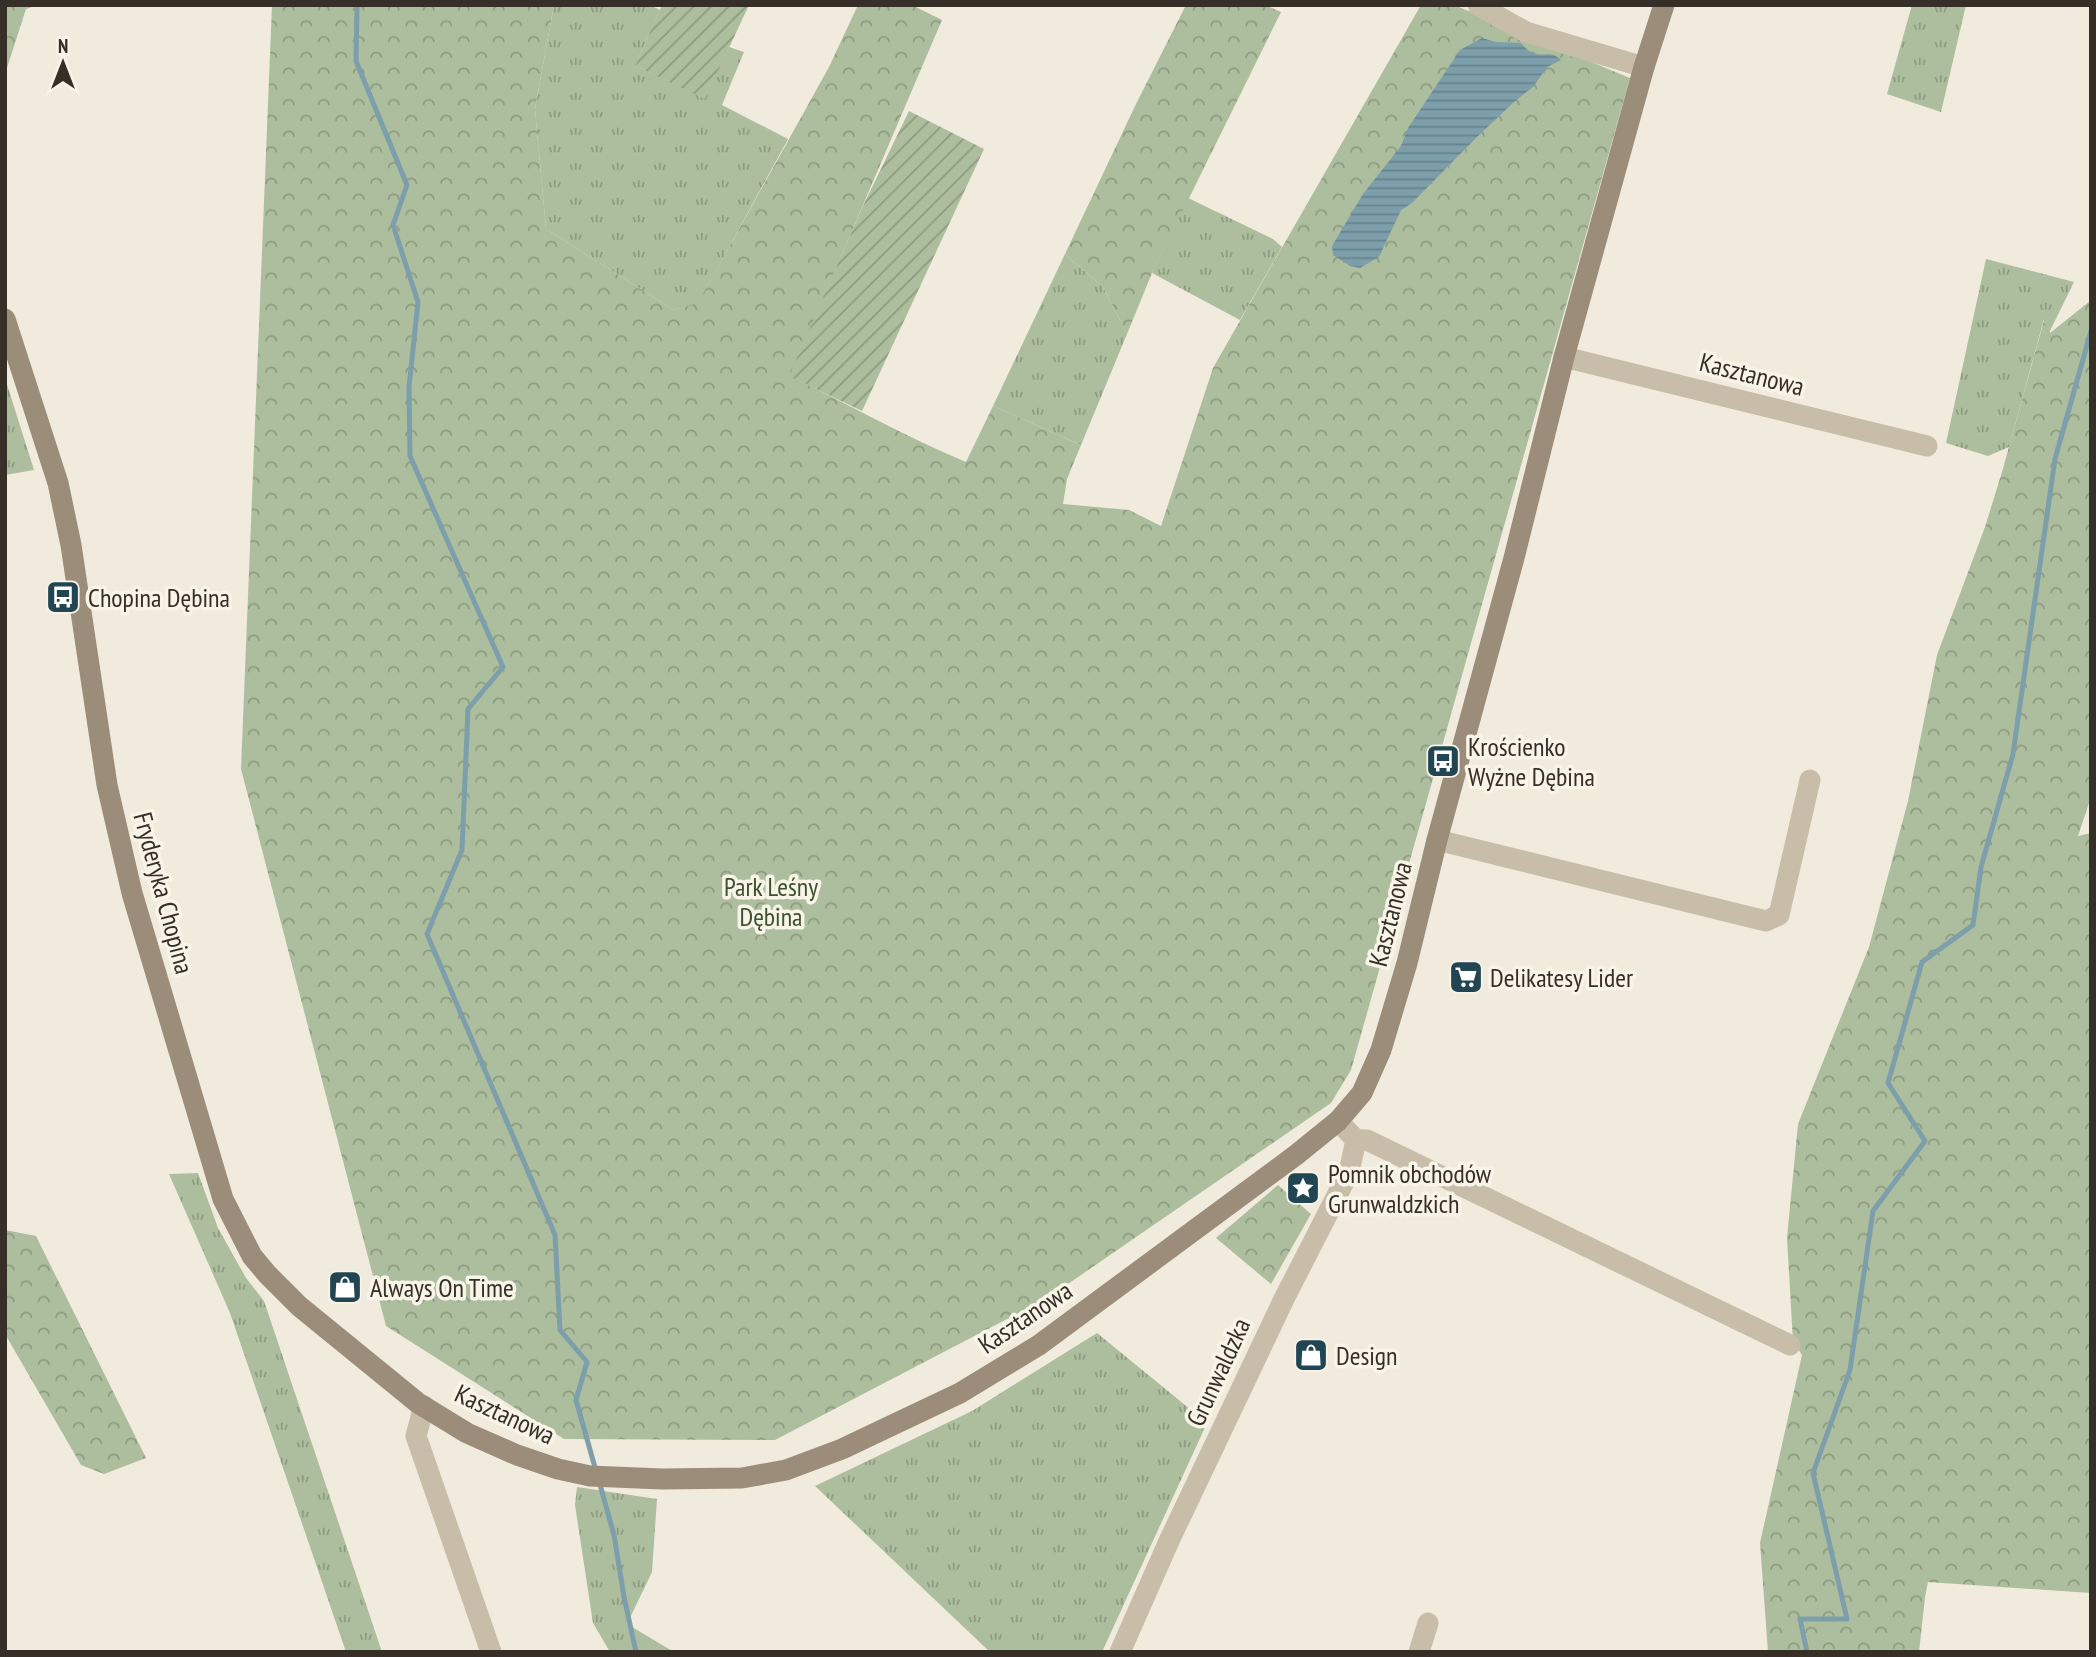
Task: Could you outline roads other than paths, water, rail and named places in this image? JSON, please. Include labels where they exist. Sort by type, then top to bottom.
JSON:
[{"type":"street","points":[[1478,5],[1526,32],[1644,67]]},
{"type":"street","name":"Kasztanowa","points":[[421,1405],[467,1433],[517,1455],[558,1469],[601,1477],[742,1478],[786,1470],[842,1449],[960,1393],[1039,1345],[1296,1156],[1338,1121],[1362,1093],[1381,1050],[1407,963],[1564,357],[1644,67],[1664,5]]},
{"type":"street","name":"Fryderyka Chopina","points":[[5,319],[58,484],[71,545],[107,785],[132,893],[223,1199],[252,1256],[267,1274],[327,1331],[421,1405]]},
{"type":"street","name":"Kasztanowa","points":[[1564,357],[1927,446]]},
{"type":"street","name":"Kasztanowa","points":[[1437,840],[1766,921],[1779,915],[1810,780]]},
{"type":"street","points":[[1338,1121],[1356,1140],[1367,1140],[1790,1345]]},
{"type":"street","name":"Grunwaldzka","points":[[1119,1652],[1168,1541],[1278,1311],[1349,1172],[1356,1140]]},
{"type":"street","points":[[421,1405],[416,1436],[491,1652]]},
{"type":"street","points":[[1419,1652],[1428,1623]]},
{"type":"water","points":[[1482,38],[1496,42],[1521,43],[1533,53],[1556,56],[1561,60],[1547,67],[1533,87],[1478,136],[1412,203],[1401,210],[1379,257],[1360,268],[1350,266],[1333,255],[1332,246],[1363,194],[1401,146],[1408,128],[1460,50]]},
{"type":"waterway","points":[[357,5],[356,61],[407,185],[393,225],[418,302],[409,387],[410,456],[503,667],[468,709],[462,850],[427,934],[555,1235],[560,1330],[587,1362],[576,1400],[596,1471]]},
{"type":"waterway","points":[[1807,1652],[1800,1619],[1847,1619],[1813,1473],[1850,1370],[1873,1211],[1925,1141],[1888,1083],[1922,962],[1973,925],[1981,867],[2013,754],[2055,459],[2091,331]]},
{"type":"waterway","points":[[599,1481],[614,1535],[636,1652]]},
{"type":"place","name":"Chopina Dębina","points":[[63,597]]},
{"type":"place","name":"Krościenko Wyżne Dębina","points":[[1443,761]]},
{"type":"place","name":"Delikatesy Lider","points":[[1466,977]]},
{"type":"place","name":"Pomnik obchodów Grunwaldzkich","points":[[1303,1188]]},
{"type":"place","name":"Always On Time","points":[[345,1287]]},
{"type":"place","name":"Design","points":[[1311,1355]]},
{"type":"park label","name":"Park Leśny Dębina","points":[[771,900]]}]
